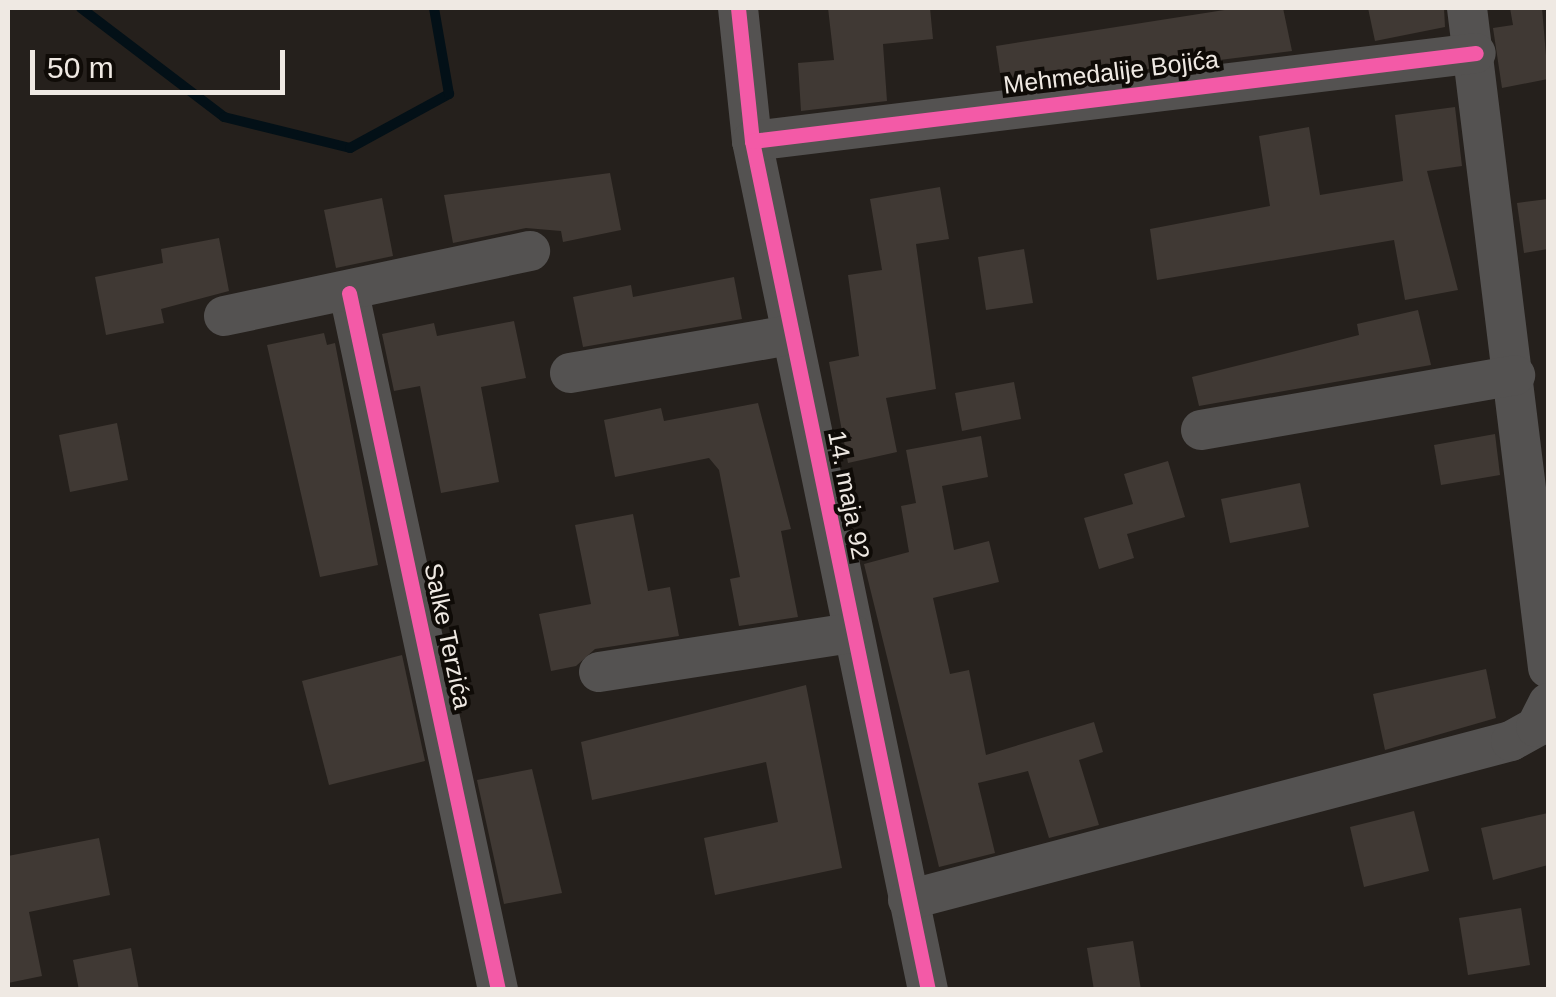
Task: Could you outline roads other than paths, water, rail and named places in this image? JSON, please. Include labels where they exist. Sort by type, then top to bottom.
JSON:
[{"type":"street","name":"14. maja 92","points":[[738,8],[752,141],[850,633],[928,990]]},
{"type":"street","points":[[1468,8],[1548,668]]},
{"type":"street","name":"Mehmedalije Bojića","points":[[752,141],[1476,53]]},
{"type":"street","points":[[224,316],[349,293],[530,251]]},
{"type":"street","name":"Salke Terzića","points":[[349,293],[498,990]]},
{"type":"street","points":[[570,373],[791,334]]},
{"type":"street","points":[[1202,430],[1515,375]]},
{"type":"street","points":[[599,672],[850,633]]},
{"type":"street","points":[[908,900],[1512,741],[1536,727],[1548,703]]},
{"type":"waterway","points":[[81,8],[224,117],[350,148],[449,94],[434,8]]}]
